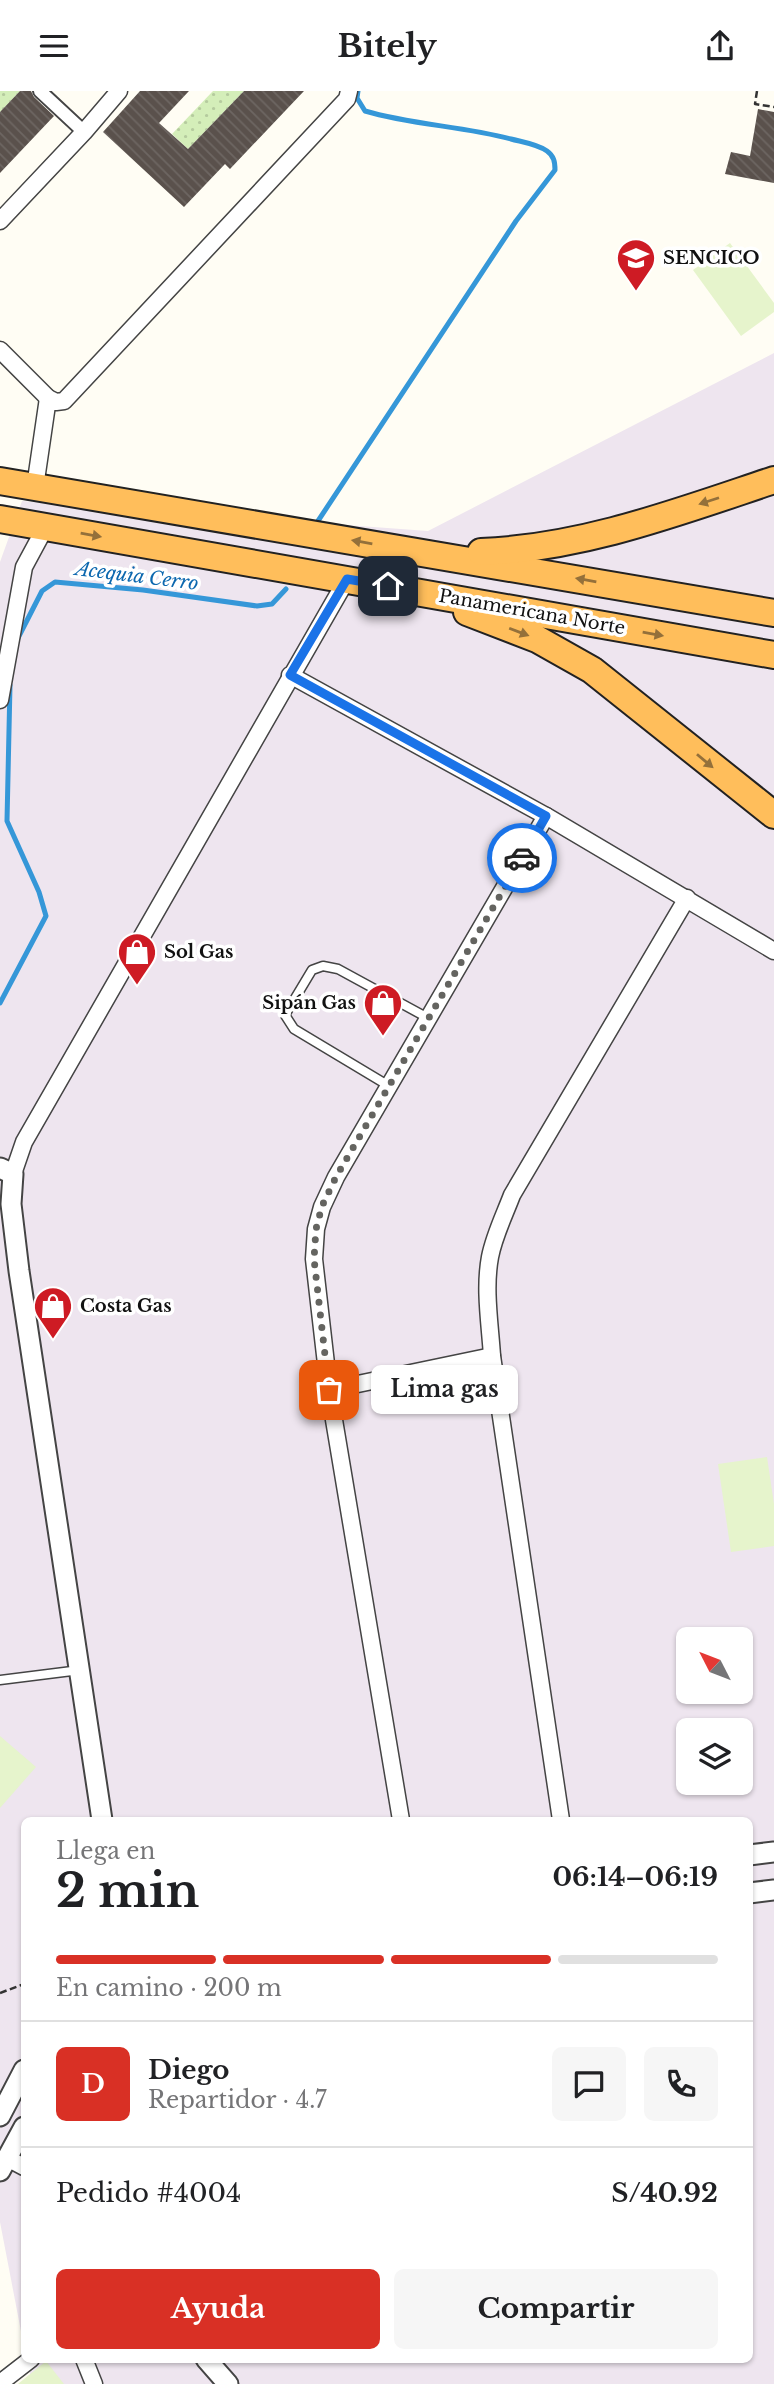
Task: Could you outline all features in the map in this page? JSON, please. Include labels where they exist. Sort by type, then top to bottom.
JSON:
[{"type":"highway","points":[[430,553],[547,547],[586,539],[774,480]]},
{"type":"highway","points":[[0,481],[774,613]]},
{"type":"highway","name":"Panamericana Norte","points":[[0,520],[774,656]]},
{"type":"highway","points":[[409,590],[537,639],[572,657],[623,693],[716,771],[774,815]]},
{"type":"street","points":[[40,91],[84,132]]},
{"type":"street","points":[[0,221],[119,91]]},
{"type":"street","points":[[0,350],[48,398],[56,402],[64,401],[347,99],[349,91]]},
{"type":"street","points":[[35,487],[48,398]]},
{"type":"street","points":[[0,700],[24,568],[45,527]]},
{"type":"street","points":[[102,1817],[19,1272],[7,1171],[347,579]]},
{"type":"street","points":[[0,599],[17,602]]},
{"type":"street","points":[[290,675],[546,816],[774,951]]},
{"type":"street","points":[[400,1817],[329,1390],[314,1259],[316,1229],[322,1206],[336,1177],[546,816]]},
{"type":"street","points":[[561,1817],[492,1356],[489,1259],[512,1195],[687,898]]},
{"type":"street","points":[[329,1390],[492,1356]]},
{"type":"street","points":[[753,1855],[774,1852]]},
{"type":"street","points":[[753,1893],[774,1890]]},
{"type":"street","points":[[0,2116],[21,2076]]},
{"type":"street","points":[[10,2165],[21,2135]]},
{"type":"street","points":[[0,2383],[26,2363]]},
{"type":"street","points":[[86,2363],[94,2384]]},
{"type":"street","points":[[210,2363],[228,2384]]},
{"type":"lane","points":[[389,1086],[294,1029],[285,1015],[312,970],[323,966],[338,969],[428,1019]]},
{"type":"lane","points":[[0,1680],[80,1670]]},
{"type":"path","points":[[757,91],[755,104],[774,107]]},
{"type":"path","points":[[0,1993],[21,1986]]},
{"type":"shaded area","points":[[774,353],[774,2384],[32,2384],[28,2363],[753,2363],[753,1817],[21,1817],[21,2331],[0,2222],[0,562],[22,501],[428,531]]},
{"type":"green space","points":[[0,91],[20,91],[0,112]]},
{"type":"green space","points":[[213,91],[244,91],[188,149],[172,134]]},
{"type":"green space","points":[[730,243],[774,303],[774,312],[741,336],[693,270]]},
{"type":"green space","points":[[767,1457],[774,1504],[774,1546],[731,1552],[718,1464]]},
{"type":"green space","points":[[0,1736],[36,1767],[0,1808]]},
{"type":"green space","points":[[44,2363],[48,2363],[64,2384],[18,2384]]},
{"type":"building","points":[[20,91],[31,91],[54,116],[0,173],[0,112]]},
{"type":"building","points":[[140,91],[189,91],[159,123],[188,149],[244,91],[304,91],[230,169],[225,164],[184,207],[103,132]]},
{"type":"building","points":[[758,109],[774,112],[774,183],[725,174],[731,152],[750,156]]},
{"type":"waterway","name":"Acequia Cerro","points":[[314,527],[516,221],[555,170],[551,155],[534,145],[365,111],[357,98],[358,91]]},
{"type":"waterway","name":"Acequia Cerro","points":[[18,638],[42,591],[55,582],[143,590],[257,606],[272,604],[286,589]]},
{"type":"waterway","name":"Acequia Cerro","points":[[0,1003],[46,916],[39,892],[7,821],[10,685]]},
{"type":"way so far","points":[[329,1390],[314,1259],[316,1229],[322,1206],[336,1177],[522,858]]},
{"type":"place","name":"SENCICO","points":[[636,292]]},
{"type":"place","name":"Sol Gas","points":[[137,986]]},
{"type":"place","name":"Sipán Gas","points":[[383,1037]]},
{"type":"place","name":"Costa Gas","points":[[53,1340]]},
{"type":"place","name":"Lima gas","points":[[329,1390]]},
{"type":"route","points":[[388,586],[347,579],[290,675],[546,816],[522,858]]}]
